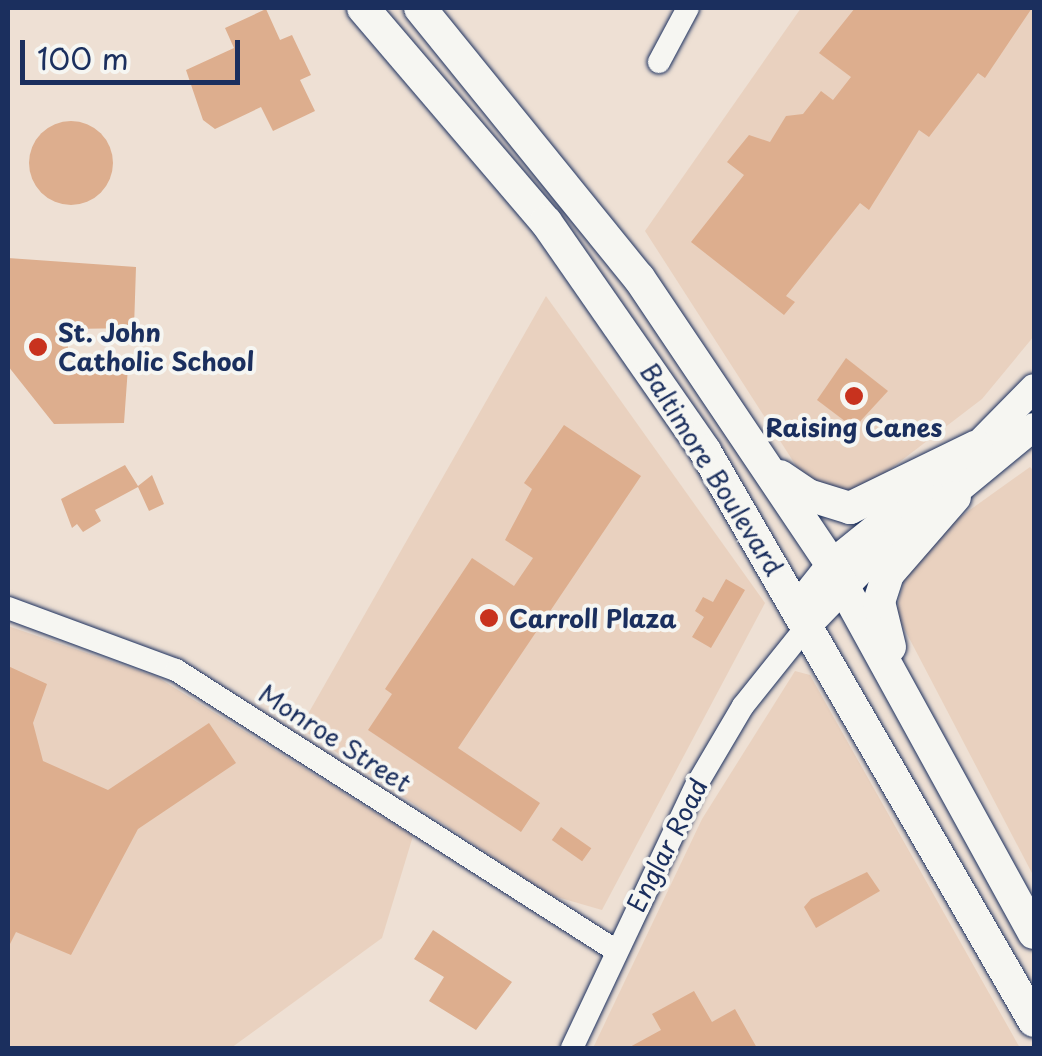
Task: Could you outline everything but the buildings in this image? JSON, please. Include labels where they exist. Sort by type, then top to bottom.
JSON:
[{"type":"highway","name":"Baltimore Boulevard","points":[[363,8],[546,222],[711,460],[1034,1021]]},
{"type":"highway","name":"Baltimore Boulevard","points":[[420,8],[627,263],[838,575],[1034,933]]},
{"type":"highway","points":[[753,447],[808,496],[850,508],[978,446]]},
{"type":"highway","points":[[916,722],[880,594],[906,548],[956,497]]},
{"type":"main road","name":"Englar Road","points":[[802,617],[838,575],[978,446],[1034,388]]},
{"type":"main road","name":"Englar Road","points":[[838,575],[956,497],[1032,437]]},
{"type":"street","points":[[660,62],[688,8]]},
{"type":"street","name":"Monroe Street","points":[[8,608],[176,670],[615,950]]},
{"type":"street","name":"Englar Road","points":[[572,1048],[696,784],[802,617]]},
{"type":"shaded area","points":[[801,8],[1034,8],[1034,336],[982,399],[872,483],[843,492],[802,475],[645,231]]},
{"type":"shaded area","name":"Carroll Plaza","points":[[546,296],[765,603],[602,910],[550,895],[300,728]]},
{"type":"shaded area","points":[[1030,467],[1034,471],[1034,877],[896,613],[911,552]]},
{"type":"shaded area","points":[[8,626],[157,677],[413,836],[382,938],[231,1048],[8,1048]]},
{"type":"shaded area","points":[[795,671],[810,675],[1020,1048],[593,1048],[702,819]]},
{"type":"place","name":"St. John Catholic School","points":[[38,347]]},
{"type":"place","name":"Raising Canes","points":[[854,396]]},
{"type":"place","name":"Carroll Plaza","points":[[489,618]]}]
